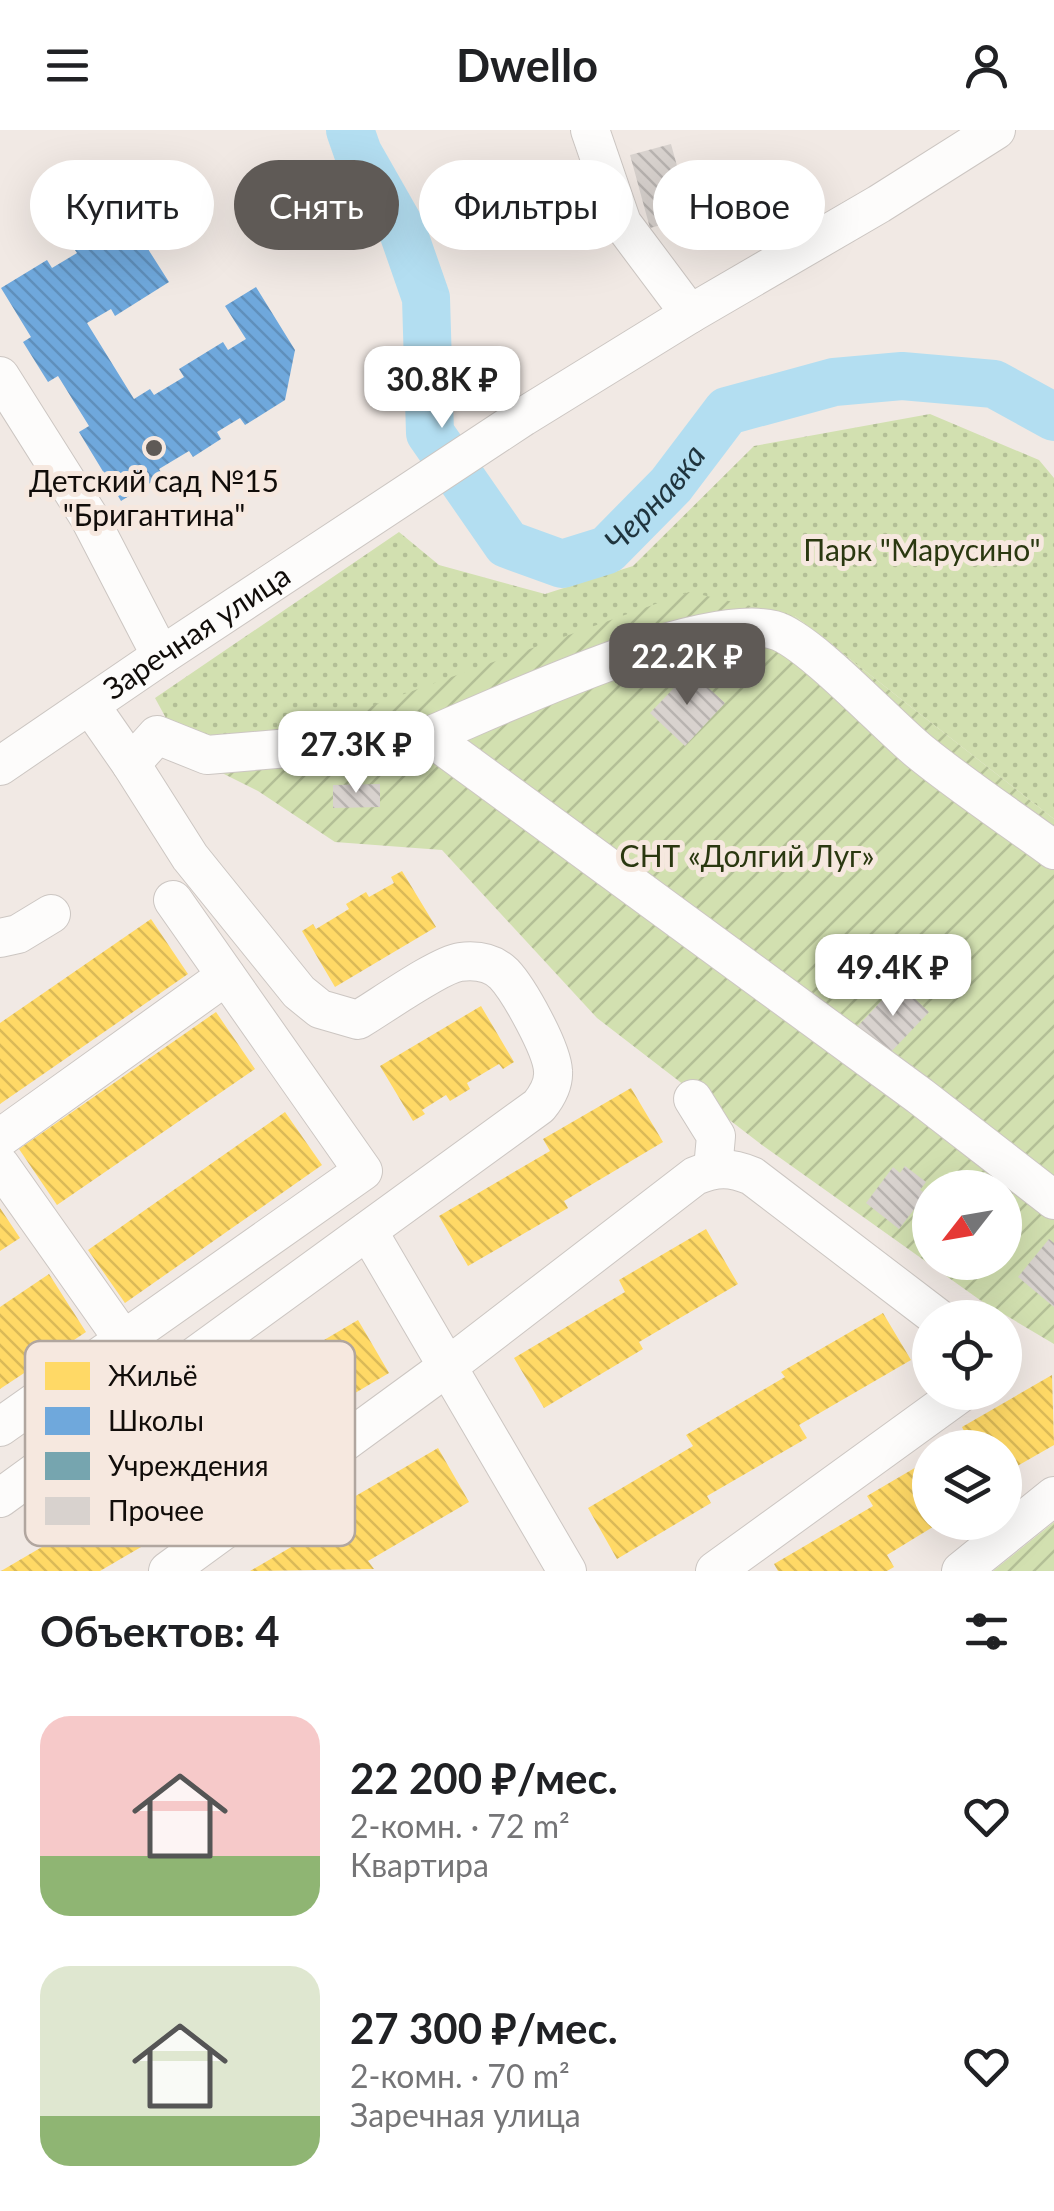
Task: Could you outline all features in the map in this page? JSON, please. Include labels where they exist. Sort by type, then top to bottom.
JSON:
[{"type":"street","points":[[590,130],[622,223],[690,314]]},
{"type":"street","name":"Заречная улица","points":[[0,766],[523,416],[996,130]]},
{"type":"street","points":[[0,376],[89,517],[161,656]]},
{"type":"street","points":[[131,764],[157,735],[208,754],[429,736],[613,660],[746,626],[777,630],[801,645],[920,752],[1054,850]]},
{"type":"street","points":[[90,705],[190,857],[299,992],[320,1008],[358,1020],[456,962],[483,962],[502,972],[550,1054],[554,1074],[549,1092],[539,1106],[216,1341]]},
{"type":"street","points":[[429,736],[920,1096],[1054,1200]]},
{"type":"street","points":[[120,1341],[362,1171],[173,900]]},
{"type":"street","points":[[0,938],[18,934],[51,914]]},
{"type":"street","points":[[0,1138],[226,976]]},
{"type":"street","points":[[693,1100],[716,1136],[713,1168]]},
{"type":"street","points":[[0,1165],[123,1339]]},
{"type":"street","points":[[355,1435],[695,1176],[713,1168],[734,1168],[752,1176],[914,1300]]},
{"type":"street","points":[[368,1230],[567,1571]]},
{"type":"street","points":[[0,1427],[25,1409]]},
{"type":"street","points":[[715,1571],[937,1410]]},
{"type":"street","points":[[0,1498],[25,1480]]},
{"type":"street","points":[[961,1571],[1054,1496]]},
{"type":"street","points":[[168,1571],[202,1546]]},
{"type":"green space","name":"Парк \"Марусино\"","points":[[930,414],[1039,460],[1054,478],[1054,819],[795,616],[275,742],[210,742],[167,720],[155,698],[399,532],[439,565],[545,594],[633,566],[754,446]]},
{"type":"green space","name":"СНТ «Долгий Луг»","points":[[689,592],[795,616],[1054,819],[1054,1344],[1022,1325],[1022,1300],[980,1300],[952,1280],[1022,1280],[1022,1170],[912,1170],[912,1252],[762,1145],[597,1018],[442,850],[335,842],[258,791],[206,765]]},
{"type":"green space","points":[[1054,1522],[1054,1571],[993,1571]]},
{"type":"building: Жильё","points":[[402,871],[436,927],[335,987],[302,931],[313,924],[316,929],[349,909],[346,904],[366,892],[369,897],[394,883],[391,877]]},
{"type":"building: Жильё","points":[[151,919],[188,974],[0,1104],[0,1023]]},
{"type":"building: Жильё","points":[[481,1006],[514,1062],[503,1069],[499,1064],[467,1083],[470,1089],[450,1101],[446,1095],[422,1110],[425,1114],[413,1121],[380,1066]]},
{"type":"building: Жильё","points":[[216,1012],[255,1069],[57,1205],[19,1149]]},
{"type":"building: Жильё","points":[[631,1088],[663,1142],[564,1201],[568,1208],[468,1266],[439,1216],[550,1151],[543,1139]]},
{"type":"building: Жильё","points":[[285,1112],[322,1165],[125,1303],[88,1250]]},
{"type":"building: Жильё","points":[[0,1208],[20,1238],[0,1251]]},
{"type":"building: Жильё","points":[[706,1229],[738,1284],[639,1342],[643,1349],[544,1408],[514,1358],[625,1292],[619,1280]]},
{"type":"building: Жильё","points":[[49,1274],[86,1332],[72,1341],[25,1341],[25,1372],[0,1389],[0,1307]]},
{"type":"building: Жильё","points":[[883,1313],[911,1360],[799,1425],[807,1438],[707,1496],[711,1503],[617,1559],[588,1508],[693,1446],[686,1435],[785,1377],[781,1372]]},
{"type":"building: Жильё","points":[[358,1320],[389,1373],[355,1393],[355,1341],[322,1341]]},
{"type":"building: Жильё","points":[[1052,1375],[1054,1445],[1022,1463],[1022,1430],[962,1427],[991,1410],[1022,1410],[1022,1392]]},
{"type":"building: Жильё","points":[[438,1448],[469,1502],[368,1561],[374,1569],[250,1571],[293,1546],[355,1546],[355,1496]]},
{"type":"building: Жильё","points":[[912,1470],[912,1540],[887,1555],[894,1567],[887,1571],[778,1571],[774,1564],[873,1506],[867,1496]]},
{"type":"building: Жильё","points":[[44,1546],[143,1546],[100,1571],[1,1571]]},
{"type":"building: Школы","points":[[75,250],[149,250],[169,282],[115,316],[111,309],[87,323],[134,399],[150,389],[154,395],[184,377],[179,369],[223,342],[228,350],[246,339],[225,306],[256,287],[295,350],[285,400],[245,425],[240,418],[217,432],[221,439],[193,457],[189,451],[159,469],[163,475],[121,501],[79,432],[89,426],[58,376],[48,382],[23,342],[31,337],[1,288],[47,260],[52,268],[77,253]]},
{"type":"building: Прочее","points":[[671,144],[675,160],[653,160],[653,227],[650,228],[630,155]]},
{"type":"building: Прочее","points":[[690,671],[725,703],[685,746],[650,713]]},
{"type":"building: Прочее","points":[[380,784],[380,807],[333,808],[333,785]]},
{"type":"building: Прочее","points":[[898,983],[929,1012],[888,1055],[858,1026]]},
{"type":"building: Прочее","points":[[905,1166],[912,1171],[912,1212],[899,1229],[866,1203],[893,1167],[900,1173]]},
{"type":"building: Прочее","points":[[1049,1239],[1054,1243],[1054,1307],[1022,1280],[1022,1272]]},
{"type":"waterway","name":"Чернавка","points":[[350,130],[358,153],[403,232],[426,298],[430,433],[507,544],[562,564],[607,550],[671,485],[727,411],[834,382],[902,376],[994,384],[1054,417]]},
{"type":"place","name":"Детский сад №15 \"Бригантина\"","points":[[154,448]]}]
